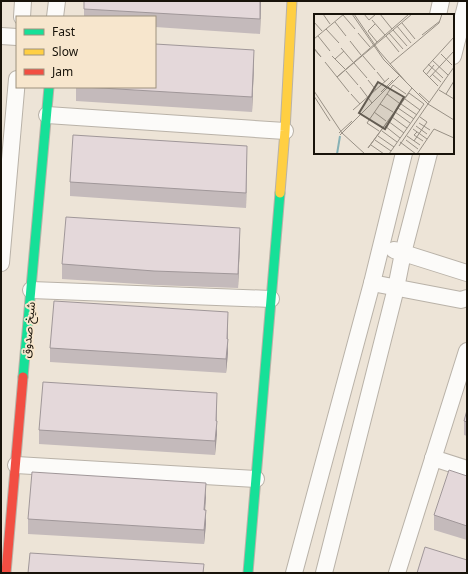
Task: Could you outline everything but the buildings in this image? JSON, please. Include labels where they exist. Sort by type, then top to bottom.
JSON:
[{"type":"street","points":[[22,16],[23,1]]},
{"type":"street","points":[[55,16],[57,1]]},
{"type":"street","points":[[248,573],[284,131],[292,1]]},
{"type":"street","points":[[438,14],[441,1]]},
{"type":"street","points":[[454,52],[467,1]]},
{"type":"street","points":[[1,36],[16,37]]},
{"type":"street","points":[[1,263],[7,128],[16,84]]},
{"type":"street","name":"شیخ صدوق","points":[[6,573],[49,88]]},
{"type":"street","points":[[47,114],[284,131]]},
{"type":"street","points":[[294,573],[382,246],[404,154]]},
{"type":"street","points":[[324,573],[396,288],[403,253],[428,154]]},
{"type":"street","points":[[382,246],[467,273]]},
{"type":"street","points":[[372,283],[461,300],[467,298]]},
{"type":"street","points":[[31,290],[271,299]]},
{"type":"street","points":[[396,573],[467,351]]},
{"type":"street","points":[[433,458],[467,469]]},
{"type":"street","points":[[16,465],[256,479]]},
{"type":"traffic: fast","points":[[23,377],[49,88]]},
{"type":"traffic: fast","points":[[248,573],[280,193]]},
{"type":"traffic: slow","points":[[280,193],[292,1]]},
{"type":"traffic: jam","points":[[6,573],[23,377]]}]
